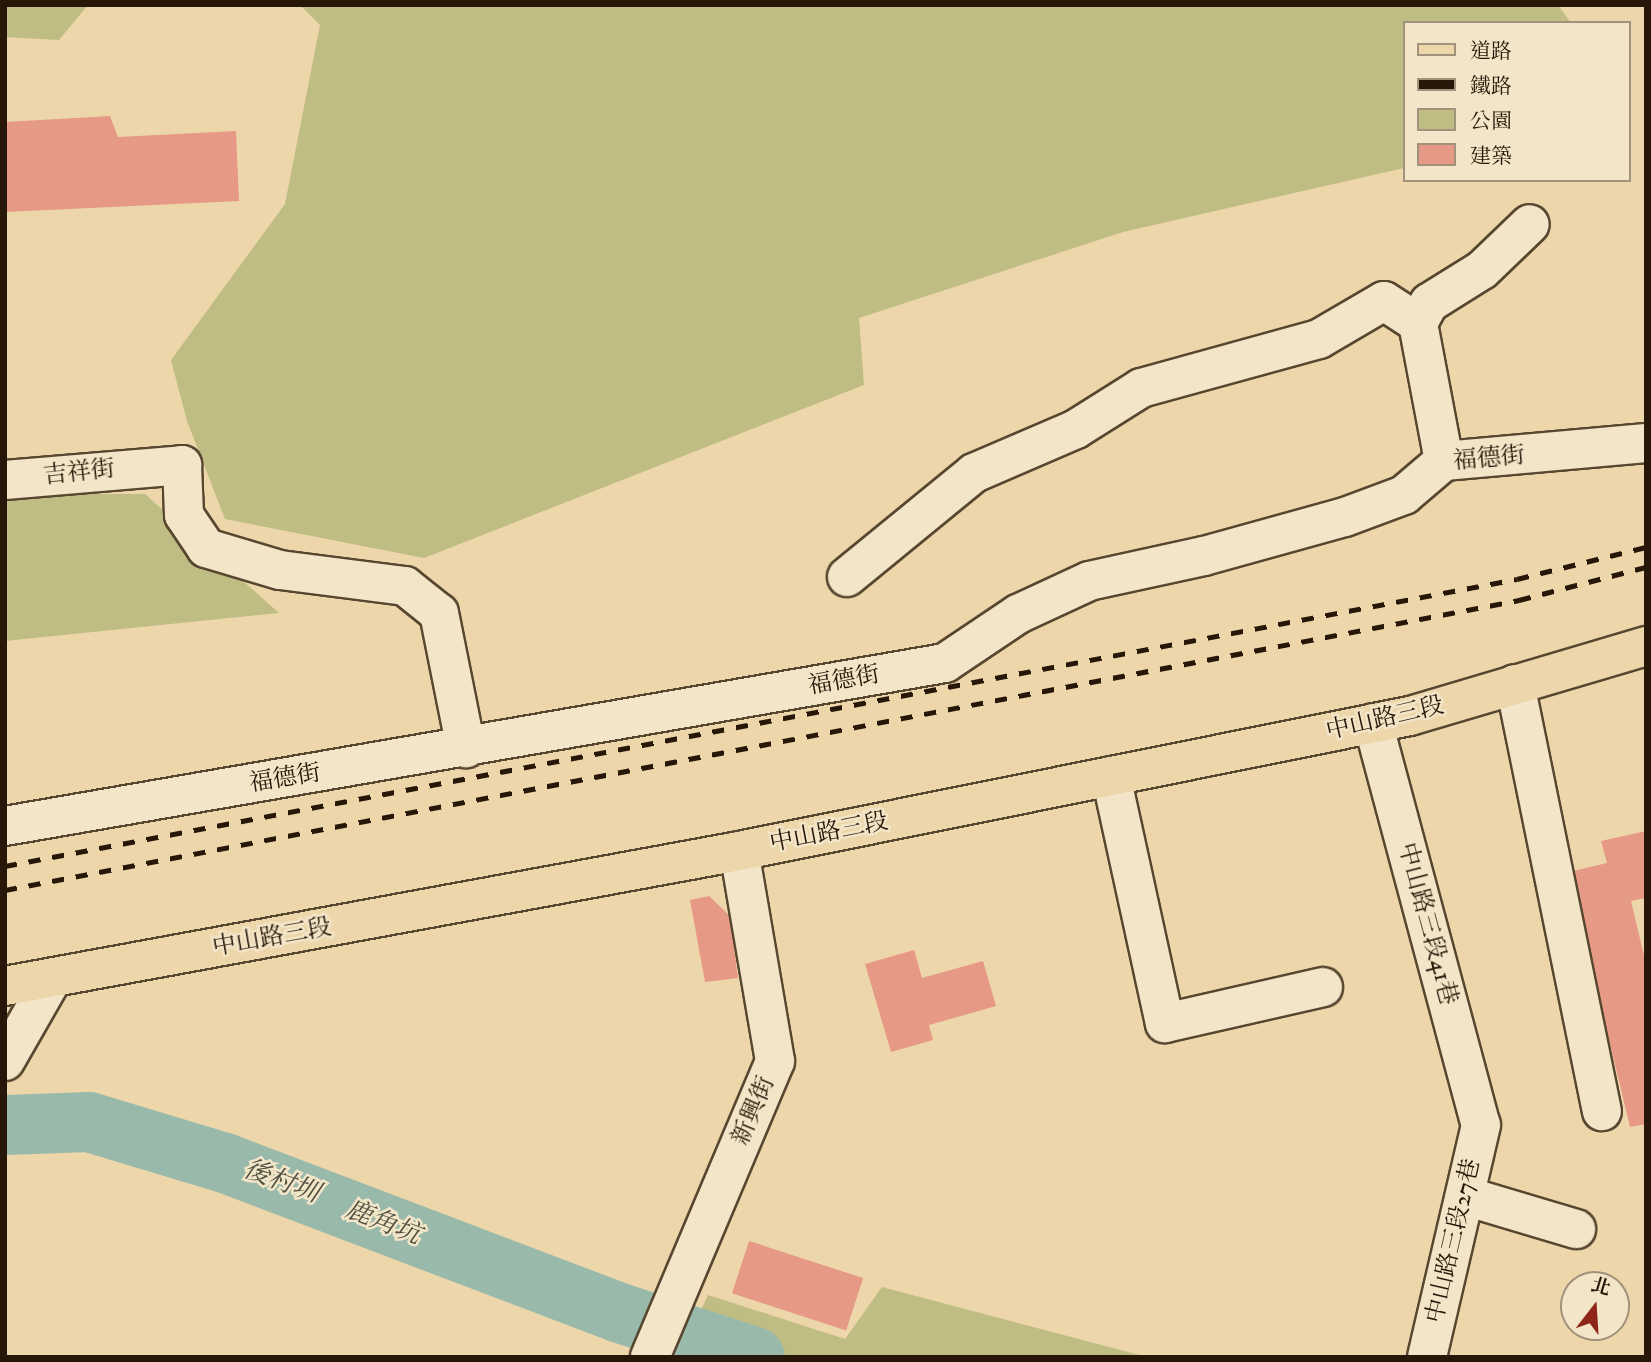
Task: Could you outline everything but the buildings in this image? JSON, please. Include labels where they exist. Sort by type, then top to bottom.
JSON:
[{"type":"main road","name":"中山路三段","points":[[5,986],[738,851],[1373,723],[1646,646]]},
{"type":"street","points":[[1444,461],[1418,323],[1429,303],[1482,270],[1530,224]]},
{"type":"street","points":[[847,577],[974,473],[1076,429],[1142,388],[1319,339],[1384,301],[1418,323]]},
{"type":"street","name":"福德街","points":[[5,826],[945,663],[1018,614],[1089,581],[1203,556],[1345,517],[1404,495],[1444,461],[1646,443]]},
{"type":"street","name":"吉祥街","points":[[5,480],[153,466],[183,466],[184,515],[206,548],[280,570],[405,586],[439,613],[466,748]]},
{"type":"street","points":[[1515,684],[1602,1111]]},
{"type":"street","name":"中山路三段41巷","points":[[1373,723],[1481,1125]]},
{"type":"street","points":[[1111,776],[1165,1023],[1323,988]]},
{"type":"street","name":"新興街","points":[[650,1357],[775,1061],[738,851]]},
{"type":"street","points":[[5,1061],[52,979]]},
{"type":"street","name":"中山路三段27巷","points":[[1427,1357],[1481,1125]]},
{"type":"street","points":[[1465,1196],[1576,1229]]},
{"type":"green space","points":[[5,5],[88,5],[59,40],[5,37]]},
{"type":"green space","points":[[300,5],[1558,5],[1570,21],[1402,21],[1402,168],[1123,232],[859,318],[864,385],[424,558],[225,519],[187,421],[171,360],[285,204],[320,25]]},
{"type":"green space","points":[[5,494],[145,494],[279,613],[5,641]]},
{"type":"green space","points":[[882,1287],[1147,1357],[679,1357],[708,1295],[845,1339]]},
{"type":"waterway","name":"鹿角坑","points":[[5,1125],[89,1122],[225,1163],[617,1312],[755,1357]]},
{"type":"waterway","name":"後村圳","points":[[5,1147],[111,1141],[648,1340]]},
{"type":"waterway","name":"後村圳","points":[[662,1345],[693,1357]]},
{"type":"railway","points":[[5,866],[1517,579],[1646,547]]},
{"type":"railway","points":[[5,890],[1519,600],[1646,567]]}]
